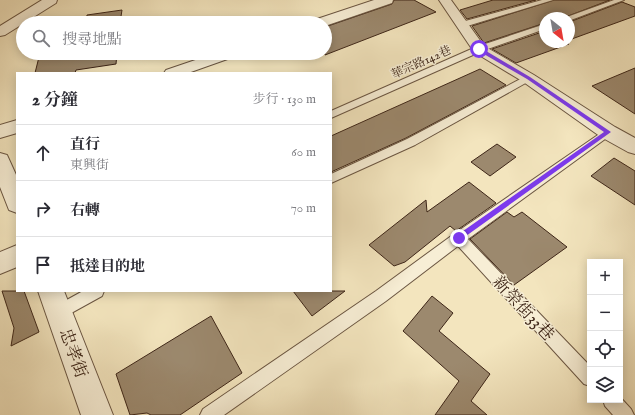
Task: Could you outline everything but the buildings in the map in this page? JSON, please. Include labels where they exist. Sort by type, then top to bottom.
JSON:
[{"type":"street","points":[[26,16],[51,0]]},
{"type":"street","points":[[42,16],[66,0]]},
{"type":"street","points":[[332,19],[387,0]]},
{"type":"street","points":[[445,0],[479,49],[528,78],[608,132],[635,148]]},
{"type":"street","points":[[0,32],[16,22]]},
{"type":"street","points":[[0,44],[16,34]]},
{"type":"street","points":[[175,72],[210,60]]},
{"type":"street","points":[[0,132],[16,126]]},
{"type":"street","points":[[0,160],[16,201]]},
{"type":"street","points":[[0,263],[16,256]]},
{"type":"street","name":"忠孝街","points":[[55,302],[97,415]]},
{"type":"lane","points":[[461,25],[550,0]]},
{"type":"lane","points":[[575,16],[621,0]]},
{"type":"lane","name":"華宗路142巷","points":[[332,115],[479,49],[539,28]]},
{"type":"lane","points":[[332,179],[411,142],[528,78]]},
{"type":"lane","points":[[209,415],[381,296],[459,238],[608,132]]},
{"type":"lane","name":"新榮街33巷","points":[[459,238],[587,375]]},
{"type":"lane","points":[[55,302],[93,292]]},
{"type":"lane","points":[[614,403],[625,415]]},
{"type":"route","points":[[459,238],[608,132],[528,78],[479,49]]}]
